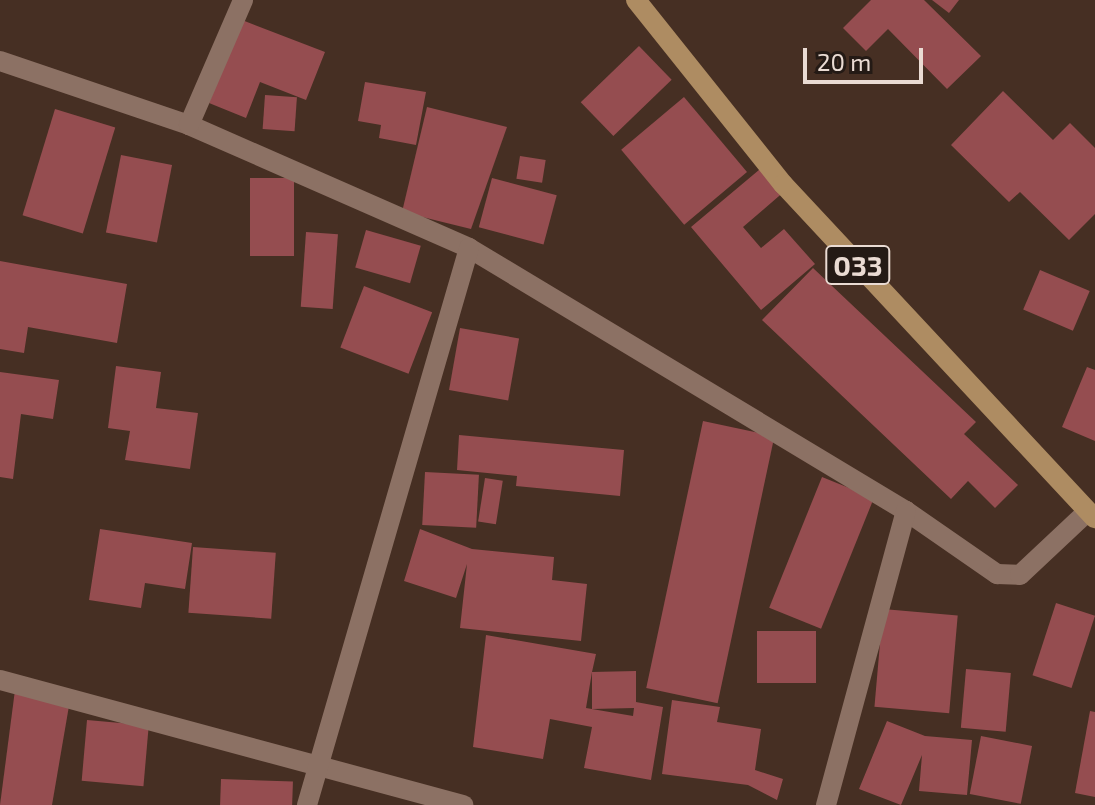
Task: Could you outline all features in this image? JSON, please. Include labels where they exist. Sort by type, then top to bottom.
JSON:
[{"type":"main road","name":"033","points":[[636,0],[783,184],[1091,515]]},
{"type":"street","points":[[189,125],[243,0]]},
{"type":"street","points":[[0,61],[189,125],[469,248],[906,511],[974,562],[1020,575],[1091,515]]},
{"type":"street","points":[[307,805],[469,248]]},
{"type":"street","points":[[826,805],[906,511]]},
{"type":"street","points":[[0,680],[463,805]]},
{"type":"building","points":[[871,0],[924,0],[981,56],[947,89],[888,29],[866,51],[843,28]]},
{"type":"building","points":[[932,0],[959,0],[949,13]]},
{"type":"building","points":[[242,20],[325,52],[306,100],[260,82],[246,118],[209,103]]},
{"type":"building","points":[[639,46],[672,80],[613,136],[581,102]]},
{"type":"building","points":[[365,82],[426,92],[416,145],[379,138],[381,125],[358,121]]},
{"type":"building","points":[[1003,91],[1053,140],[1070,123],[1095,148],[1095,214],[1069,240],[1020,192],[1009,202],[951,145]]},
{"type":"building","points":[[265,95],[297,97],[295,131],[263,129]]},
{"type":"building","points":[[684,97],[747,172],[684,225],[621,150]]},
{"type":"building","points":[[427,107],[507,127],[471,229],[402,212]]},
{"type":"building","points":[[55,109],[115,127],[83,234],[23,215]]},
{"type":"building","points":[[121,155],[172,165],[157,242],[106,233]]},
{"type":"building","points":[[520,156],[546,160],[542,183],[516,179]]},
{"type":"building","points":[[765,165],[786,190],[743,227],[761,248],[784,229],[815,264],[761,310],[691,227]]},
{"type":"building","points":[[250,178],[294,178],[294,256],[250,256]]},
{"type":"building","points":[[492,178],[557,195],[544,245],[479,227]]},
{"type":"building","points":[[366,230],[421,246],[410,283],[355,267]]},
{"type":"building","points":[[306,232],[338,234],[333,309],[301,307]]},
{"type":"building","points":[[0,261],[127,284],[117,343],[28,327],[24,353],[0,349]]},
{"type":"building","points":[[813,268],[976,422],[964,434],[1018,485],[995,508],[968,481],[951,499],[762,320]]},
{"type":"building","points":[[1040,270],[1090,291],[1073,331],[1023,310]]},
{"type":"building","points":[[364,286],[432,312],[408,374],[340,348]]},
{"type":"building","points":[[460,328],[519,338],[508,400],[449,390]]},
{"type":"building","points":[[116,366],[161,372],[156,408],[198,413],[190,469],[125,460],[130,431],[108,428]]},
{"type":"building","points":[[1087,367],[1095,370],[1095,441],[1062,427]]},
{"type":"building","points":[[0,372],[59,380],[53,419],[21,414],[13,479],[0,477]]},
{"type":"building","points":[[703,421],[774,436],[718,703],[646,688]]},
{"type":"building","points":[[459,435],[624,450],[620,496],[516,486],[517,476],[457,470]]},
{"type":"building","points":[[425,472],[479,475],[476,528],[422,525]]},
{"type":"building","points":[[822,477],[874,498],[821,629],[769,608]]},
{"type":"building","points":[[485,478],[503,481],[496,524],[478,521]]},
{"type":"building","points":[[100,529],[192,543],[185,589],[145,583],[141,608],[89,600]]},
{"type":"building","points":[[420,529],[472,549],[554,557],[552,580],[587,584],[581,641],[460,628],[467,564],[456,598],[404,581]]},
{"type":"building","points":[[193,547],[276,553],[271,619],[188,613]]},
{"type":"building","points":[[1056,603],[1095,616],[1072,688],[1033,675]]},
{"type":"building","points":[[883,609],[958,616],[949,713],[874,707]]},
{"type":"building","points":[[757,631],[816,631],[816,683],[757,683]]},
{"type":"building","points":[[486,635],[596,654],[592,672],[636,671],[636,702],[663,707],[651,780],[584,768],[592,727],[550,719],[543,759],[473,747]],"holes":[[[592,672],[592,709],[634,708],[633,716],[586,708]]]},
{"type":"building","points":[[966,669],[1011,673],[1006,732],[961,728]]},
{"type":"building","points":[[15,690],[70,700],[52,805],[0,805]]},
{"type":"building","points":[[672,700],[720,707],[717,722],[761,729],[755,770],[783,779],[777,800],[748,785],[662,774]]},
{"type":"building","points":[[1090,711],[1095,712],[1095,797],[1075,793]]},
{"type":"building","points":[[87,720],[149,725],[143,786],[82,781]]},
{"type":"building","points":[[887,721],[925,736],[972,740],[967,795],[919,791],[922,755],[901,805],[859,789]]},
{"type":"building","points":[[981,736],[1032,746],[1021,804],[970,794]]},
{"type":"building","points":[[221,779],[293,782],[292,805],[220,805]]}]
